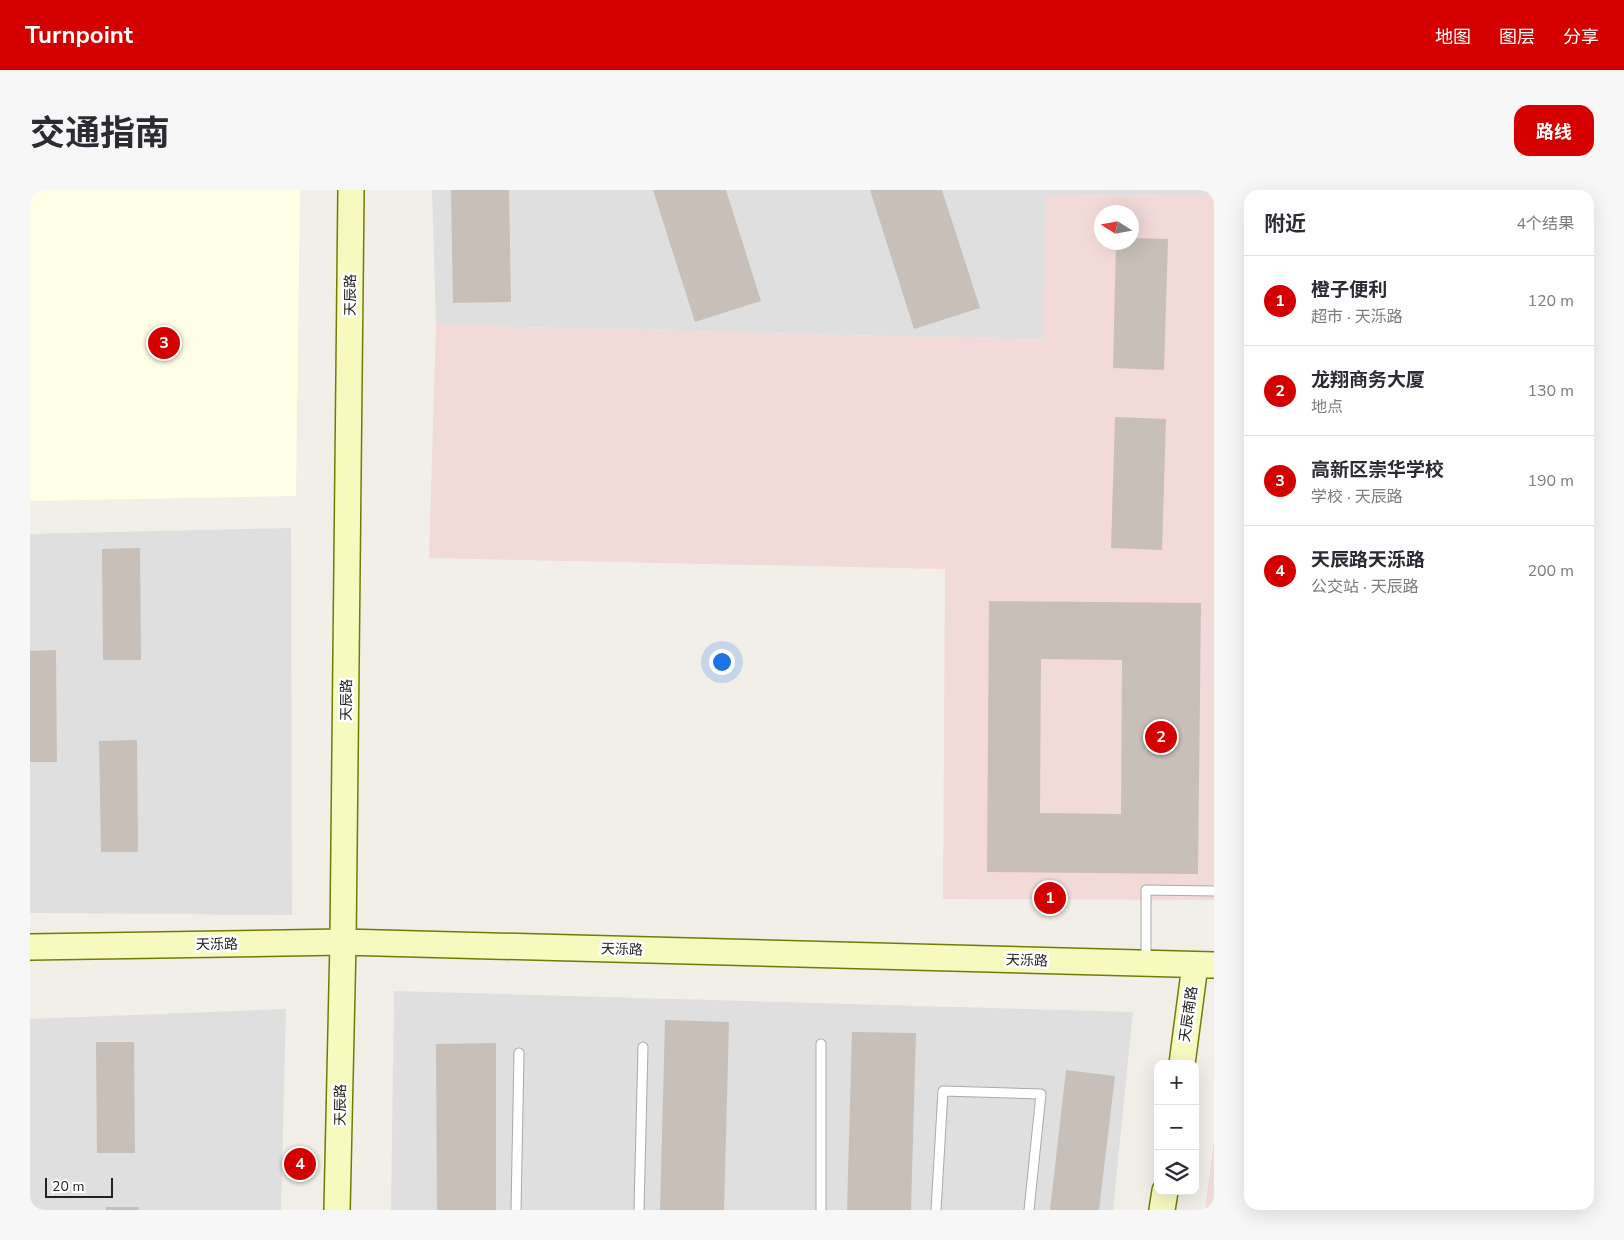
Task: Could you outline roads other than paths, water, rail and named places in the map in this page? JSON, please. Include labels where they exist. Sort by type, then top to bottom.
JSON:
[{"type":"street","name":"天辰路","points":[[337,1210],[343,942],[351,190]]},
{"type":"street","name":"天泺路","points":[[30,947],[343,942],[1204,965]]},
{"type":"street","name":"天辰南路","points":[[1183,1060],[1204,965]]},
{"type":"street","points":[[1162,1210],[1164,1195]]},
{"type":"lane","points":[[1146,963],[1146,890],[1214,891]]},
{"type":"lane","points":[[821,1044],[821,1210]]},
{"type":"lane","points":[[639,1210],[642,1047]]},
{"type":"lane","points":[[516,1210],[518,1053]]},
{"type":"lane","points":[[936,1210],[943,1091],[1041,1094],[1029,1210]]},
{"type":"place","name":"高新区崇华学校","points":[[164,343]]},
{"type":"place","name":"龙翔商务大厦","points":[[1161,737]]},
{"type":"place","name":"橙子便利","points":[[1050,898]]},
{"type":"place","name":"天辰路天泺路","points":[[300,1164]]}]
